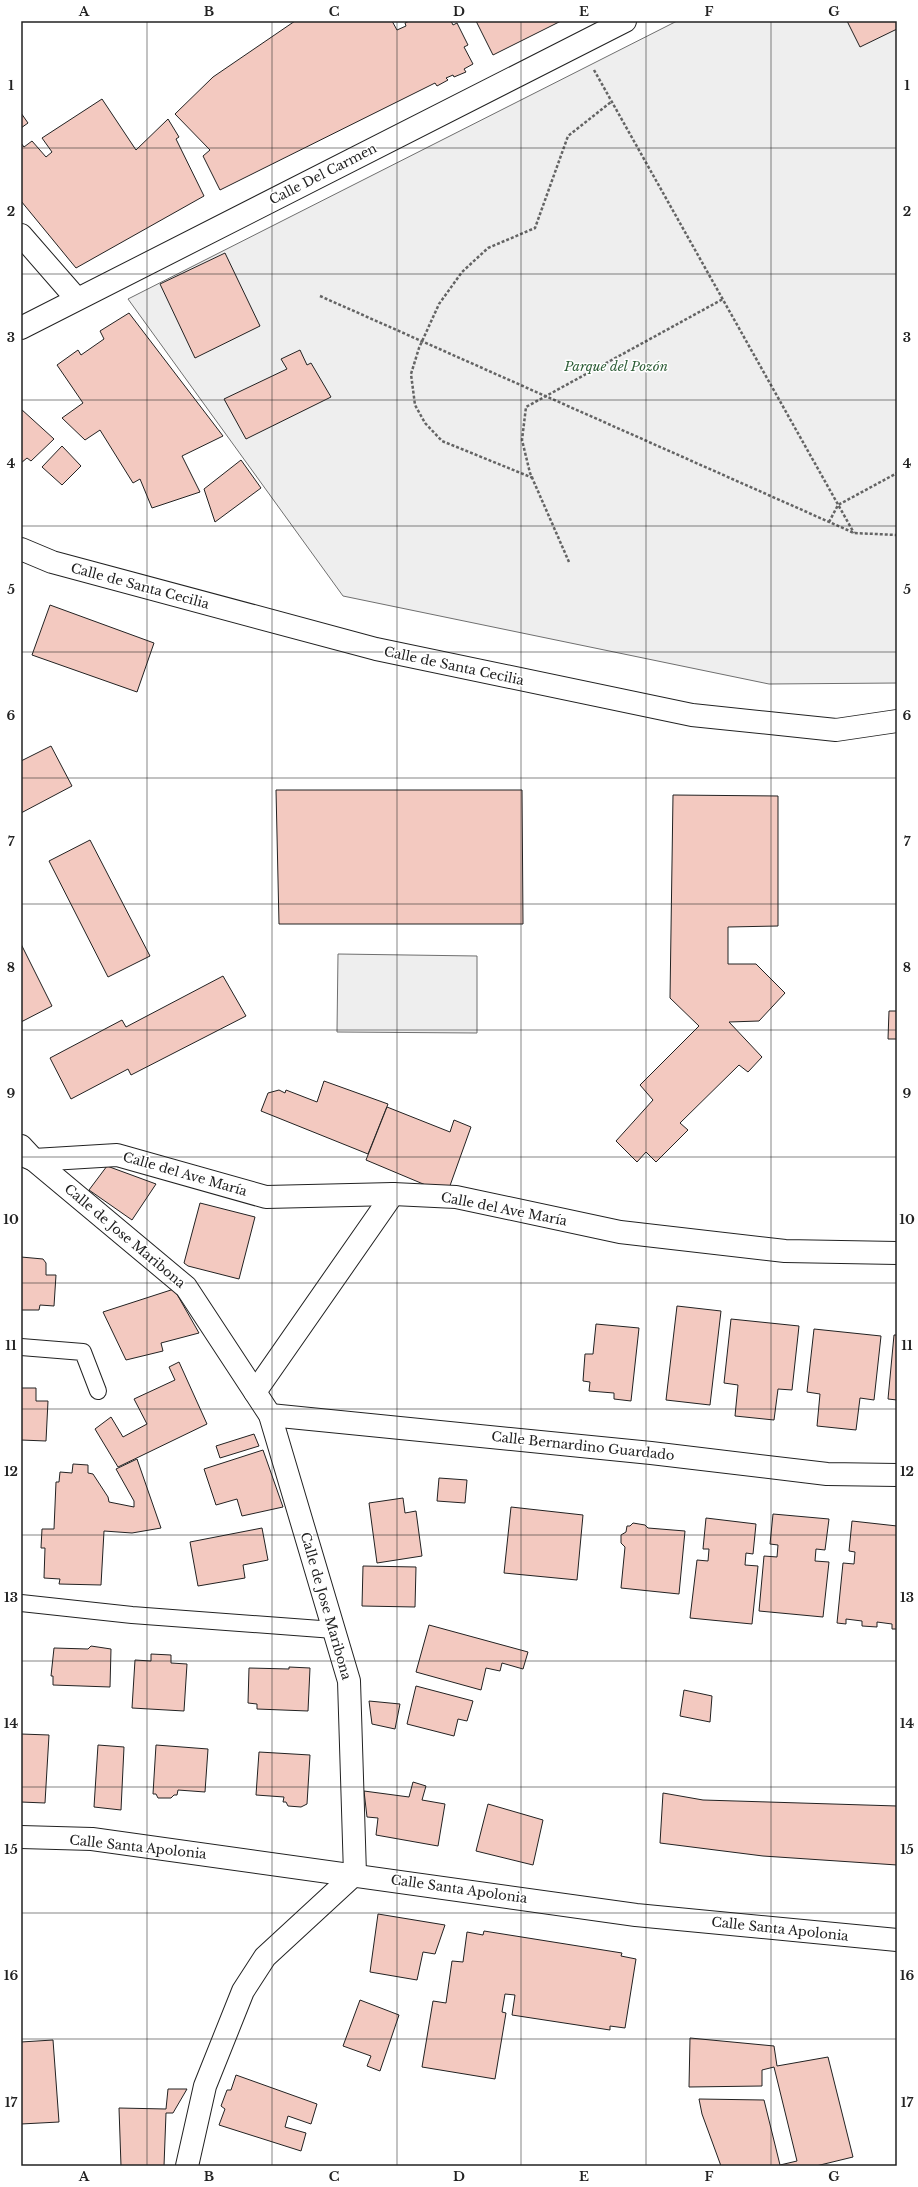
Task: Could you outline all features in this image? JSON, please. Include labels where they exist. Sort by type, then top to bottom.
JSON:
[{"type":"street","name":"Calle Del Carmen","points":[[21,328],[76,298],[625,21]]},
{"type":"street","points":[[21,235],[76,298]]},
{"type":"street","name":"Calle de Santa Cecilia","points":[[21,549],[52,562],[376,650],[692,715],[836,730],[897,721]]},
{"type":"street","name":"Calle del Ave María","points":[[24,1156],[117,1155],[266,1197],[393,1194],[456,1197],[620,1232],[785,1251],[897,1253]]},
{"type":"street","name":"Calle de Jose Maribona","points":[[24,1156],[186,1287],[270,1415],[349,1681],[355,1874]]},
{"type":"street","points":[[255,1392],[393,1194]]},
{"type":"street","name":"Calle Bernardino Guardado","points":[[270,1415],[651,1453],[828,1474],[897,1475]]},
{"type":"street","name":"Calle Santa Apolonia","points":[[21,1837],[92,1839],[355,1874],[636,1915],[897,1940]]},
{"type":"street","points":[[187,2166],[205,2086],[243,1991],[265,1958],[355,1874]]},
{"type":"lane","points":[[21,1347],[83,1352],[98,1391]]},
{"type":"lane","points":[[21,1603],[132,1615],[334,1630]]},
{"type":"path","points":[[579,44],[854,533]]},
{"type":"path","points":[[533,478],[442,440],[425,423],[415,405],[411,374],[422,341],[439,304],[462,272],[488,248],[535,228],[568,136],[611,102]]},
{"type":"path","points":[[320,296],[854,533],[897,535]]},
{"type":"path","points":[[569,562],[533,478],[522,440],[526,407],[723,299]]},
{"type":"path","points":[[829,522],[838,505],[897,473]]},
{"type":"green space","name":"Parque del Pozón","points":[[677,21],[897,21],[897,683],[769,684],[343,596],[128,299]]},
{"type":"green space","points":[[338,954],[477,956],[477,1033],[337,1032]]},
{"type":"building","points":[[295,21],[392,21],[397,30],[406,26],[405,23],[409,21],[451,21],[453,25],[457,23],[468,45],[464,47],[473,64],[464,69],[466,72],[454,77],[453,75],[446,78],[448,80],[437,86],[435,83],[220,190],[203,156],[210,150],[175,114],[213,77]]},
{"type":"building","points":[[476,21],[561,21],[493,55]]},
{"type":"building","points":[[847,21],[897,21],[897,29],[860,47]]},
{"type":"building","points":[[102,99],[136,150],[168,119],[179,137],[176,139],[204,196],[76,268],[21,201],[21,143],[24,147],[32,141],[46,157],[52,152],[42,138]]},
{"type":"building","points":[[21,113],[28,123],[21,128]]},
{"type":"building","points":[[225,253],[260,326],[195,358],[160,284]]},
{"type":"building","points":[[129,313],[223,436],[182,456],[200,492],[152,508],[140,479],[133,483],[100,430],[85,440],[62,418],[83,403],[57,365],[78,350],[81,355],[104,339],[100,331]]},
{"type":"building","points":[[300,350],[307,365],[311,363],[331,397],[246,439],[224,399],[287,369],[281,359]]},
{"type":"building","points":[[21,409],[54,439],[31,461],[27,458],[21,463]]},
{"type":"building","points":[[62,446],[81,466],[62,485],[42,467]]},
{"type":"building","points":[[241,460],[261,488],[215,522],[204,489]]},
{"type":"building","points":[[50,605],[154,643],[137,692],[32,655]]},
{"type":"building","points":[[51,746],[72,786],[21,813],[21,761]]},
{"type":"building","points":[[276,790],[522,790],[523,924],[279,924]]},
{"type":"building","points":[[673,795],[778,796],[778,926],[728,927],[728,964],[756,964],[785,993],[759,1021],[729,1022],[762,1057],[748,1072],[739,1065],[680,1123],[688,1130],[656,1162],[646,1152],[637,1162],[616,1141],[653,1100],[640,1085],[699,1026],[670,998]]},
{"type":"building","points":[[90,840],[150,956],[108,977],[49,861]]},
{"type":"building","points":[[21,944],[52,1006],[21,1022]]},
{"type":"building","points":[[223,976],[246,1016],[131,1075],[128,1069],[71,1099],[50,1058],[122,1020],[126,1027]]},
{"type":"building","points":[[889,1011],[897,1011],[897,1039],[888,1039]]},
{"type":"building","points":[[324,1081],[388,1104],[368,1154],[261,1111],[268,1093],[279,1090],[285,1093],[286,1090],[317,1102]]},
{"type":"building","points":[[387,1107],[450,1132],[454,1120],[471,1127],[447,1194],[366,1160]]},
{"type":"building","points":[[107,1166],[156,1184],[132,1220],[89,1190]]},
{"type":"building","points":[[200,1203],[255,1217],[239,1279],[188,1266],[184,1263]]},
{"type":"building","points":[[21,1257],[43,1259],[46,1263],[46,1275],[56,1275],[54,1306],[40,1305],[39,1310],[21,1310]]},
{"type":"building","points":[[174,1289],[199,1333],[161,1343],[163,1351],[126,1360],[103,1312]]},
{"type":"building","points":[[677,1306],[721,1311],[710,1405],[666,1400]]},
{"type":"building","points":[[731,1319],[799,1326],[792,1390],[778,1389],[774,1420],[735,1416],[738,1385],[724,1383]]},
{"type":"building","points":[[596,1324],[639,1328],[631,1401],[614,1399],[614,1393],[589,1391],[590,1382],[583,1381],[585,1354],[593,1354]]},
{"type":"building","points":[[814,1329],[881,1336],[874,1400],[860,1398],[856,1430],[817,1426],[820,1394],[807,1392]]},
{"type":"building","points":[[894,1335],[897,1335],[897,1400],[888,1399]]},
{"type":"building","points":[[179,1362],[207,1424],[118,1467],[95,1429],[111,1417],[123,1437],[147,1424],[134,1399],[175,1380],[169,1367]]},
{"type":"building","points":[[21,1388],[36,1388],[36,1401],[48,1401],[46,1441],[21,1440]]},
{"type":"building","points":[[254,1434],[259,1446],[220,1458],[216,1446]]},
{"type":"building","points":[[263,1450],[283,1507],[242,1516],[237,1499],[216,1505],[204,1469]]},
{"type":"building","points":[[137,1459],[161,1528],[132,1533],[104,1531],[101,1585],[59,1584],[60,1579],[44,1578],[45,1548],[41,1548],[42,1529],[54,1529],[56,1482],[59,1482],[60,1472],[72,1473],[73,1464],[88,1465],[88,1473],[93,1474],[108,1497],[109,1502],[134,1507],[134,1501],[116,1469]]},
{"type":"building","points":[[439,1478],[467,1480],[465,1503],[437,1501]]},
{"type":"building","points":[[403,1498],[405,1513],[416,1511],[422,1556],[377,1563],[369,1503]]},
{"type":"building","points":[[511,1507],[583,1515],[577,1580],[504,1573]]},
{"type":"building","points":[[773,1514],[829,1519],[825,1550],[816,1549],[815,1561],[829,1562],[823,1617],[759,1611],[764,1556],[777,1557],[778,1545],[770,1544]]},
{"type":"building","points":[[706,1518],[756,1524],[753,1554],[746,1553],[745,1565],[758,1566],[752,1624],[690,1618],[697,1560],[708,1561],[709,1549],[703,1549]]},
{"type":"building","points":[[852,1521],[897,1526],[897,1629],[892,1629],[892,1624],[877,1622],[877,1627],[862,1626],[862,1621],[846,1619],[846,1624],[837,1623],[843,1563],[854,1564],[855,1552],[849,1551]]},
{"type":"building","points":[[633,1523],[645,1525],[648,1528],[685,1531],[679,1594],[621,1588],[625,1547],[621,1543],[621,1535],[626,1532],[627,1526],[630,1526]]},
{"type":"building","points":[[262,1528],[268,1560],[243,1565],[245,1578],[198,1586],[190,1542]]},
{"type":"building","points":[[363,1566],[416,1567],[415,1607],[362,1606]]},
{"type":"building","points":[[429,1625],[528,1652],[523,1669],[502,1663],[500,1671],[486,1668],[481,1690],[416,1672]]},
{"type":"building","points":[[91,1646],[111,1649],[110,1687],[53,1685],[53,1676],[51,1676],[54,1648],[88,1649]]},
{"type":"building","points":[[151,1654],[171,1655],[171,1663],[187,1664],[184,1711],[132,1708],[135,1660],[151,1661]]},
{"type":"building","points":[[289,1667],[310,1668],[308,1711],[257,1709],[257,1704],[248,1703],[249,1668],[289,1669]]},
{"type":"building","points":[[416,1686],[473,1701],[467,1721],[458,1719],[454,1736],[407,1724]]},
{"type":"building","points":[[684,1690],[712,1696],[710,1722],[680,1716]]},
{"type":"building","points":[[369,1701],[400,1704],[395,1729],[372,1724]]},
{"type":"building","points":[[21,1734],[49,1735],[45,1803],[21,1802]]},
{"type":"building","points":[[98,1745],[124,1747],[121,1810],[94,1807]]},
{"type":"building","points":[[156,1745],[208,1749],[205,1792],[178,1790],[177,1795],[174,1795],[171,1798],[158,1798],[156,1794],[153,1794]]},
{"type":"building","points":[[259,1752],[310,1755],[307,1804],[301,1807],[288,1806],[286,1802],[283,1802],[284,1797],[256,1795]]},
{"type":"building","points":[[413,1782],[426,1786],[422,1800],[445,1804],[438,1846],[376,1835],[378,1818],[367,1817],[364,1791],[409,1797]]},
{"type":"building","points":[[663,1793],[703,1800],[897,1806],[897,1865],[763,1856],[660,1843]]},
{"type":"building","points":[[488,1804],[543,1820],[533,1865],[476,1851]]},
{"type":"building","points":[[378,1914],[445,1925],[435,1954],[423,1952],[417,1980],[370,1972]]},
{"type":"building","points":[[484,1931],[622,1953],[621,1956],[636,1959],[625,2028],[610,2026],[610,2030],[512,2015],[515,1995],[505,1994],[502,2012],[506,2013],[495,2079],[422,2067],[433,2001],[446,2003],[452,1961],[463,1962],[467,1932],[483,1935]]},
{"type":"building","points":[[360,2000],[399,2015],[380,2071],[367,2066],[371,2056],[343,2046]]},
{"type":"building","points":[[690,2038],[774,2046],[777,2066],[828,2057],[853,2157],[816,2166],[721,2166],[702,2114],[699,2099],[764,2100],[780,2165],[797,2161],[774,2067],[762,2070],[762,2086],[689,2087]]},
{"type":"building","points":[[53,2040],[59,2122],[21,2124],[21,2042]]},
{"type":"building","points":[[236,2075],[317,2104],[311,2124],[288,2116],[285,2127],[306,2133],[301,2151],[219,2125],[225,2109],[221,2106],[227,2090],[231,2090]]},
{"type":"building","points":[[168,2089],[187,2089],[173,2113],[166,2113],[164,2166],[121,2166],[119,2108],[166,2109]]}]
